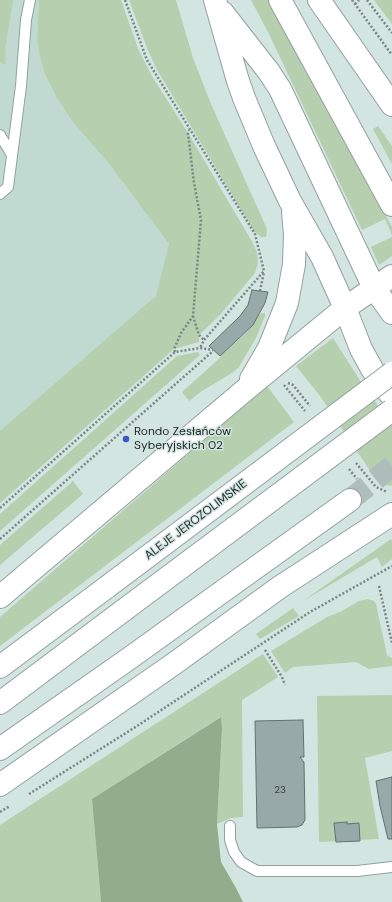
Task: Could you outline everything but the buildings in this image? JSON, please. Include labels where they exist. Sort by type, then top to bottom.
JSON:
[{"type":"main road","points":[[280,0],[392,205]]},
{"type":"main road","points":[[319,0],[392,105]]},
{"type":"main road","points":[[216,3],[238,81],[264,146],[290,201],[322,257],[345,308],[361,349],[372,369],[392,396]]},
{"type":"main road","points":[[216,3],[269,72],[280,89],[374,288],[392,312]]},
{"type":"main road","points":[[245,390],[269,348],[287,303],[294,264],[295,234],[294,218],[290,201]]},
{"type":"main road","points":[[0,597],[245,390],[345,308],[392,276]]},
{"type":"main road","name":"ALEJE JEROZOLIMSKIE","points":[[0,667],[392,372]]},
{"type":"main road","points":[[0,703],[392,410]]},
{"type":"main road","points":[[0,749],[350,500]]},
{"type":"main road","points":[[0,785],[175,663],[280,587],[392,514]]},
{"type":"lane","points":[[0,194],[8,187],[21,86],[26,20],[30,0]]},
{"type":"lane","points":[[0,135],[12,155]]},
{"type":"lane","points":[[230,826],[230,840],[234,852],[241,862],[257,871],[357,871],[392,867]]},
{"type":"path","points":[[125,0],[147,60],[255,234],[264,272],[260,291]]},
{"type":"path","points":[[352,0],[392,55]]},
{"type":"path","points":[[355,4],[359,0]]},
{"type":"path","points":[[367,0],[392,33]]},
{"type":"path","points":[[190,130],[188,133],[194,183],[201,220],[193,316],[199,335],[204,340]]},
{"type":"path","points":[[200,348],[204,340],[264,272]]},
{"type":"path","points":[[175,352],[174,349],[181,332],[193,316]]},
{"type":"path","points":[[0,508],[175,352],[200,348],[213,350],[0,539]]},
{"type":"path","points":[[26,796],[137,726],[310,612],[392,567]]},
{"type":"path","points":[[379,586],[392,643]]},
{"type":"path","points":[[265,650],[282,677],[285,685]]},
{"type":"path","points":[[0,812],[13,804]]},
{"type":"shaded area","points":[[0,0],[39,0],[37,39],[39,53],[45,74],[57,98],[72,121],[110,165],[169,244],[167,296],[0,469]]},
{"type":"green space","points":[[0,0],[13,0],[5,48],[6,65],[0,62]]},
{"type":"green space","points":[[39,0],[121,0],[139,51],[152,76],[188,133],[254,245],[258,263],[255,273],[219,316],[199,335],[199,342],[174,349],[0,503],[0,431],[156,296],[169,244],[110,165],[72,121],[57,98],[45,74],[39,53],[37,39]]},
{"type":"green space","points":[[129,0],[176,0],[193,58],[211,104],[267,229],[266,237],[261,237],[254,231],[157,70]]},
{"type":"green space","points":[[251,0],[269,0],[392,227],[392,235],[385,219],[362,230],[268,32]]},
{"type":"green space","points":[[374,0],[392,0],[392,24]]},
{"type":"green space","points":[[378,126],[392,146],[392,164],[373,129]]},
{"type":"green space","points":[[392,237],[392,256],[379,265],[371,247]]},
{"type":"green space","points":[[265,313],[265,316],[256,338],[239,367],[189,401],[182,392],[248,331],[260,314]]},
{"type":"green space","points":[[333,338],[359,379],[392,425],[392,486],[379,484],[320,396],[296,366]]},
{"type":"green space","points":[[198,352],[200,355],[0,531],[0,514],[177,356]]},
{"type":"green space","points":[[267,386],[294,422],[0,646],[0,617]]},
{"type":"green space","points":[[73,481],[83,494],[0,565],[0,545]]},
{"type":"green space","points":[[391,539],[392,559],[382,567],[377,557],[303,601]]},
{"type":"green space","points":[[368,599],[374,601],[376,604],[387,655],[392,658],[392,666],[369,669],[356,662],[293,667],[285,673],[271,651],[327,617],[340,612],[359,601]]},
{"type":"green space","points":[[293,608],[299,616],[260,639],[256,634]]},
{"type":"green space","points":[[263,654],[278,677],[242,700],[243,817],[231,818],[217,824],[222,729],[220,717],[92,799],[101,902],[0,902],[0,825]]},
{"type":"green space","points":[[392,695],[392,751],[365,758],[379,839],[319,842],[317,696]]},
{"type":"green space","points":[[221,717],[222,729],[217,824],[221,862],[243,902],[101,902],[92,799]]},
{"type":"tunnel","points":[[350,500],[392,466]]},
{"type":"place","name":"Rondo Zesłańców Syberyjskich 02","points":[[126,439]]}]
